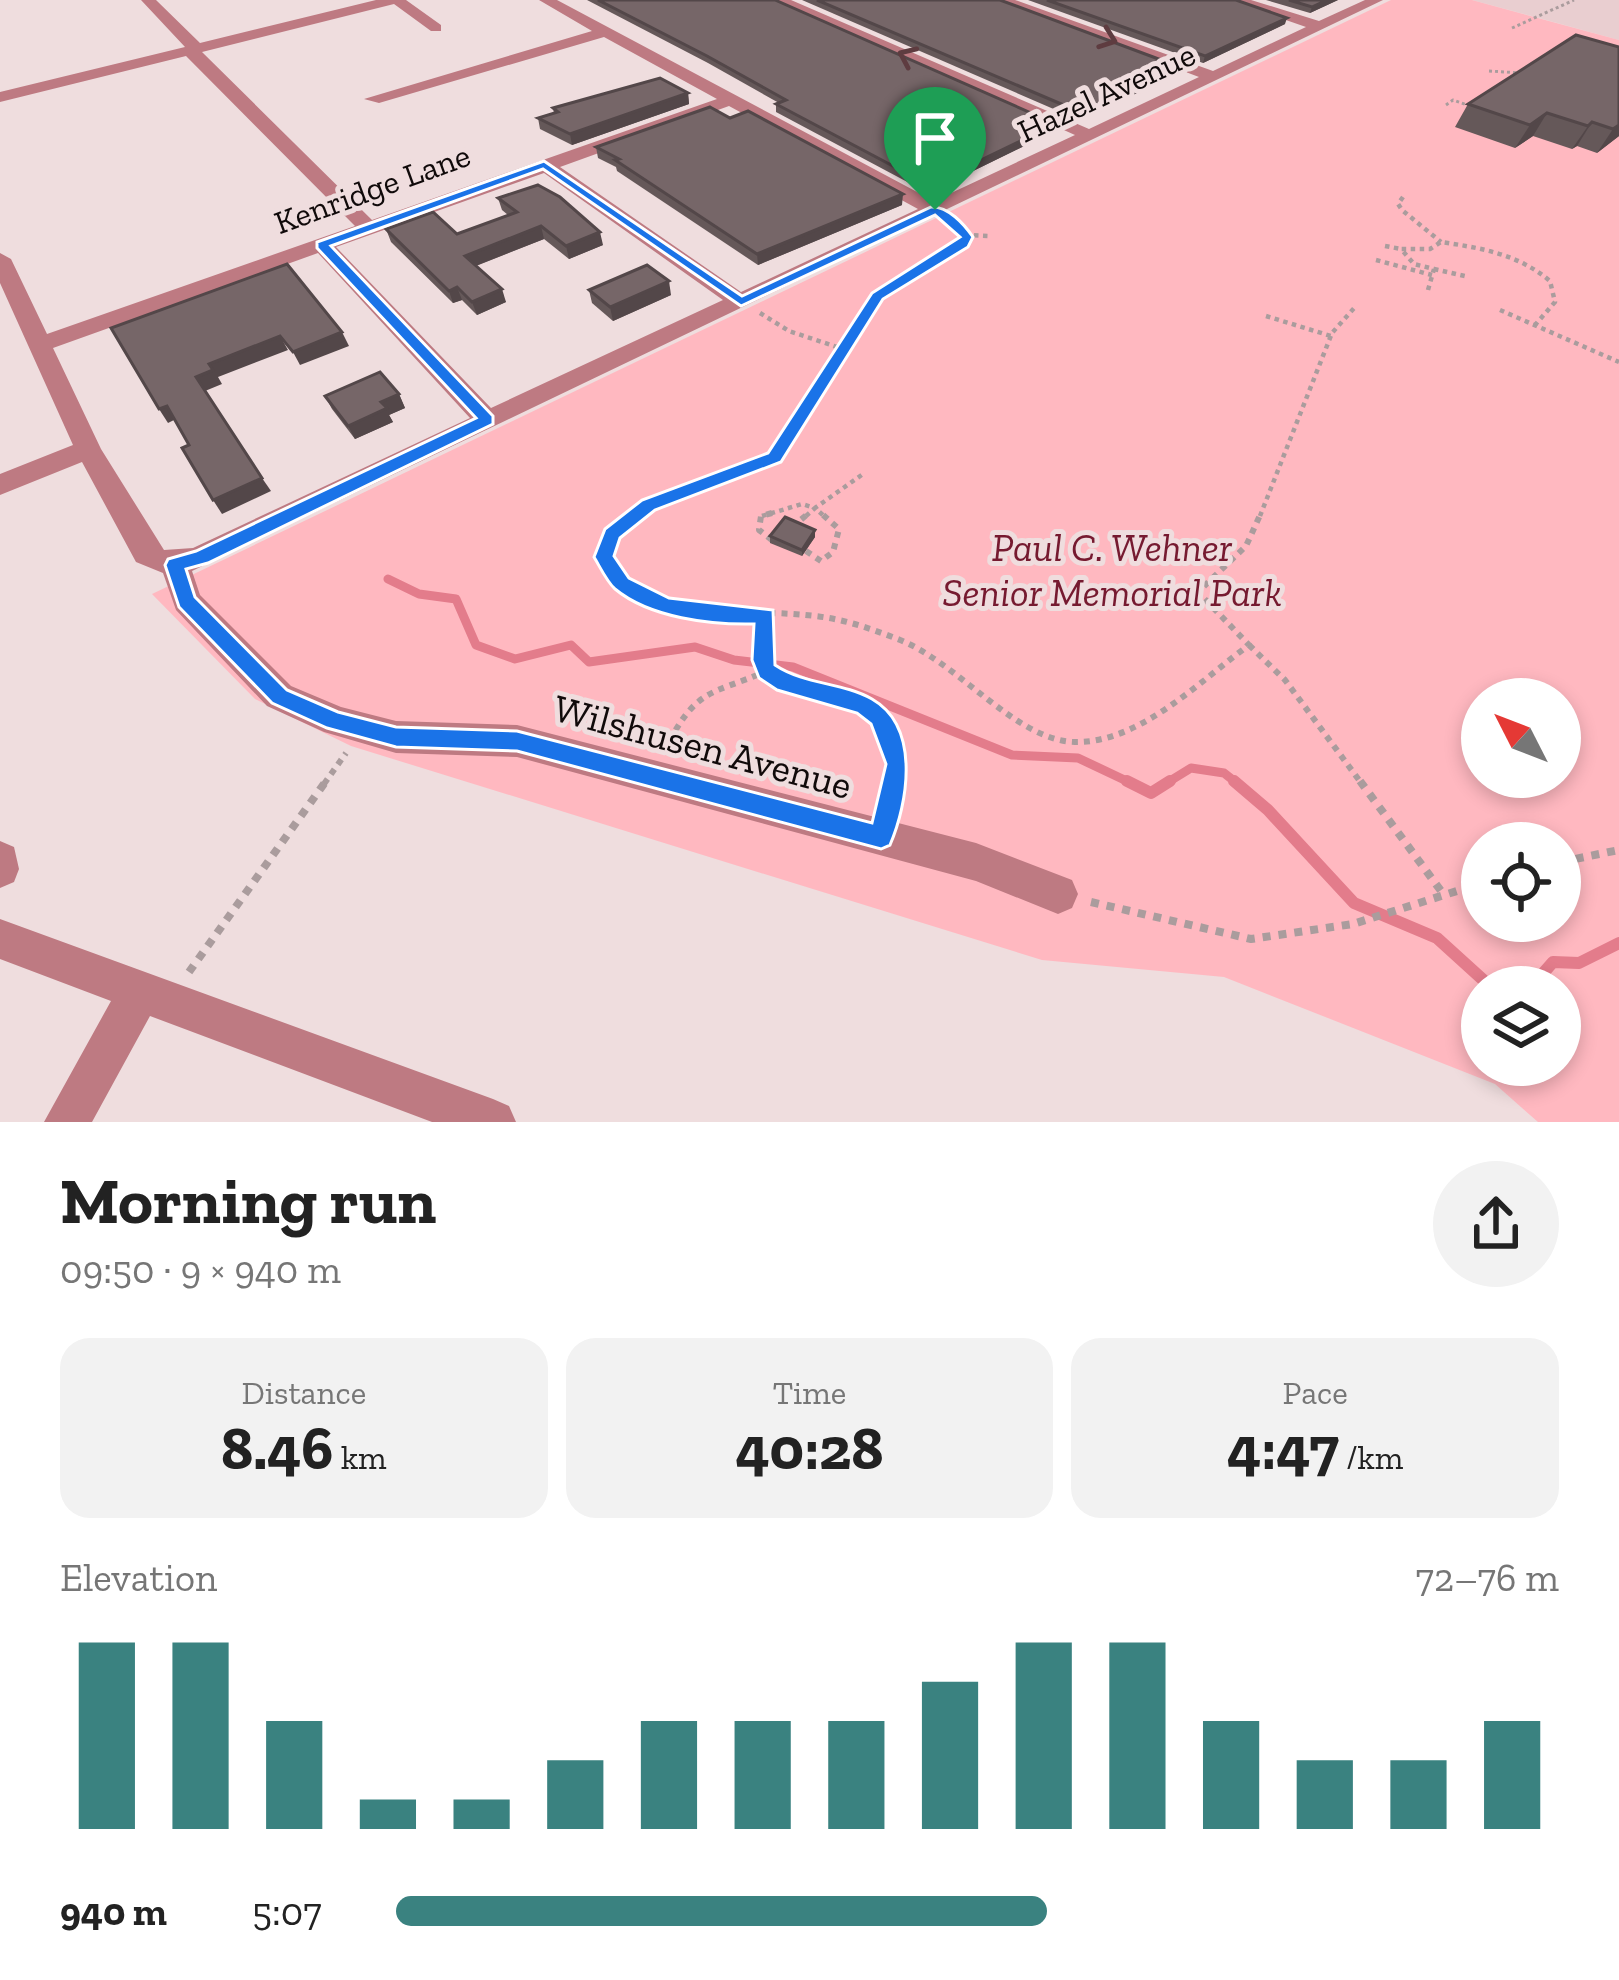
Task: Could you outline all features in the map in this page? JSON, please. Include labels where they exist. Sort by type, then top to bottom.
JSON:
[{"type":"street","points":[[148,0],[194,50],[194,56],[367,227]]},
{"type":"street","points":[[0,97],[395,0],[436,28]]},
{"type":"street","points":[[546,0],[935,210]]},
{"type":"street","points":[[778,0],[1091,136]]},
{"type":"street","points":[[1002,0],[1214,77]]},
{"type":"street","points":[[1236,0],[1321,26]]},
{"type":"street","name":"Hazel Avenue","points":[[161,559],[201,557],[1376,0]]},
{"type":"street","points":[[374,100],[605,32]]},
{"type":"street","name":"Kenridge Lane","points":[[40,345],[730,100]]},
{"type":"street","points":[[544,164],[741,302]]},
{"type":"street","points":[[322,245],[487,420]]},
{"type":"street","name":"Wilshusen Avenue","points":[[0,259],[88,449],[187,601],[279,697],[396,737],[517,741],[976,862],[1058,894]]},
{"type":"street","points":[[0,485],[88,449]]},
{"type":"street","points":[[0,939],[493,1122]]},
{"type":"street","points":[[68,1122],[155,994]]},
{"type":"path","points":[[1512,28],[1525,25],[1540,10],[1574,0]]},
{"type":"path","points":[[1489,71],[1528,75]]},
{"type":"path","points":[[1446,105],[1453,100],[1472,106],[1466,112]]},
{"type":"path","points":[[1403,197],[1398,203],[1402,210],[1441,242]]},
{"type":"path","points":[[935,210],[965,235],[990,236]]},
{"type":"path","points":[[965,235],[957,250],[877,296],[774,458],[649,505],[612,534],[604,557],[622,583],[666,605],[730,616],[845,621],[934,654],[1023,724],[1072,743],[1110,738],[1249,645]]},
{"type":"path","points":[[1385,245],[1421,250],[1441,242],[1494,250],[1540,272],[1550,281],[1555,302],[1535,325]]},
{"type":"path","points":[[1401,249],[1414,264],[1433,272]]},
{"type":"path","points":[[1376,260],[1469,278]]},
{"type":"path","points":[[1428,290],[1433,272]]},
{"type":"path","points":[[741,302],[789,331],[840,348]]},
{"type":"path","points":[[1355,307],[1331,336],[1286,459],[1246,546],[1198,592],[1285,680],[1444,895]]},
{"type":"path","points":[[1500,310],[1619,362]]},
{"type":"path","points":[[1266,316],[1331,336]]},
{"type":"path","points":[[792,527],[863,474]]},
{"type":"path","points":[[772,540],[759,530],[761,516],[802,504],[815,508],[833,520],[840,539],[821,561],[806,551]]},
{"type":"path","points":[[653,776],[684,714],[727,682],[750,680],[765,667],[765,616]]},
{"type":"path","points":[[765,667],[785,683],[863,705],[880,718],[898,764],[881,837]]},
{"type":"path","points":[[155,994],[363,728]]},
{"type":"path","points":[[1581,858],[1619,850]]},
{"type":"path","points":[[1058,894],[1251,939],[1353,924],[1461,890]]},
{"type":"shaded area","points":[[1472,0],[1619,0],[1619,40],[1539,18]]},
{"type":"green space","name":"Paul C. Wehner Senior Memorial Park","points":[[1391,0],[1472,0],[1619,40],[1619,1122],[1538,1122],[1497,1086],[1581,1086],[1581,966],[1461,966],[1461,1071],[1224,977],[1042,960],[351,746],[255,699],[152,594]]},
{"type":"building","points":[[598,0],[775,0],[1056,124],[929,185],[776,104],[786,100]]},
{"type":"building","points":[[817,0],[1000,0],[1180,67],[1080,112]]},
{"type":"building","points":[[1047,0],[1236,0],[1287,18],[1205,56]]},
{"type":"building","points":[[1289,0],[1327,0],[1312,7]]},
{"type":"building","points":[[1576,35],[1619,47],[1619,125],[1613,129],[1547,113],[1530,125],[1468,104]]},
{"type":"building","points":[[660,78],[688,93],[570,134],[538,118],[558,112],[553,108]]},
{"type":"building","points":[[710,107],[730,118],[748,111],[903,194],[757,254],[596,147]]},
{"type":"building","points":[[538,185],[560,197],[600,232],[566,246],[541,226],[465,256],[502,289],[472,302],[457,287],[449,291],[386,229],[433,212],[457,234],[517,212],[498,198]]},
{"type":"building","points":[[287,264],[342,332],[293,352],[280,336],[209,364],[213,370],[196,377],[262,478],[213,500],[182,448],[189,445],[167,406],[159,409],[111,328]]},
{"type":"building","points":[[647,265],[669,281],[610,307],[589,290]]},
{"type":"building","points":[[380,372],[399,394],[381,402],[387,408],[348,426],[325,396]]},
{"type":"building","points":[[785,517],[815,530],[802,550],[770,536]]},
{"type":"waterway","points":[[388,579],[419,594],[456,599],[476,645],[515,659],[571,645],[589,662],[695,647],[734,660],[793,667],[1012,755],[1078,758],[1133,784]]},
{"type":"waterway","points":[[1165,784],[1191,768],[1224,773],[1238,784]]},
{"type":"waterway","points":[[1127,781],[1133,784]]},
{"type":"waterway","points":[[1133,784],[1151,793],[1170,781]]},
{"type":"waterway","points":[[1234,781],[1268,810],[1354,903],[1437,938],[1468,966]]},
{"type":"waterway","points":[[1549,966],[1553,962],[1579,963],[1619,943]]},
{"type":"route","points":[[544,164],[741,302],[935,210],[958,226],[967,237],[964,244],[877,296],[774,458],[649,505],[612,534],[604,557],[622,583],[666,605],[730,616],[765,616],[762,660],[767,671],[785,683],[863,705],[880,718],[898,764],[881,837],[517,741],[396,737],[335,721],[279,697],[187,601],[175,565],[201,557],[487,420],[322,245],[544,164]]}]
